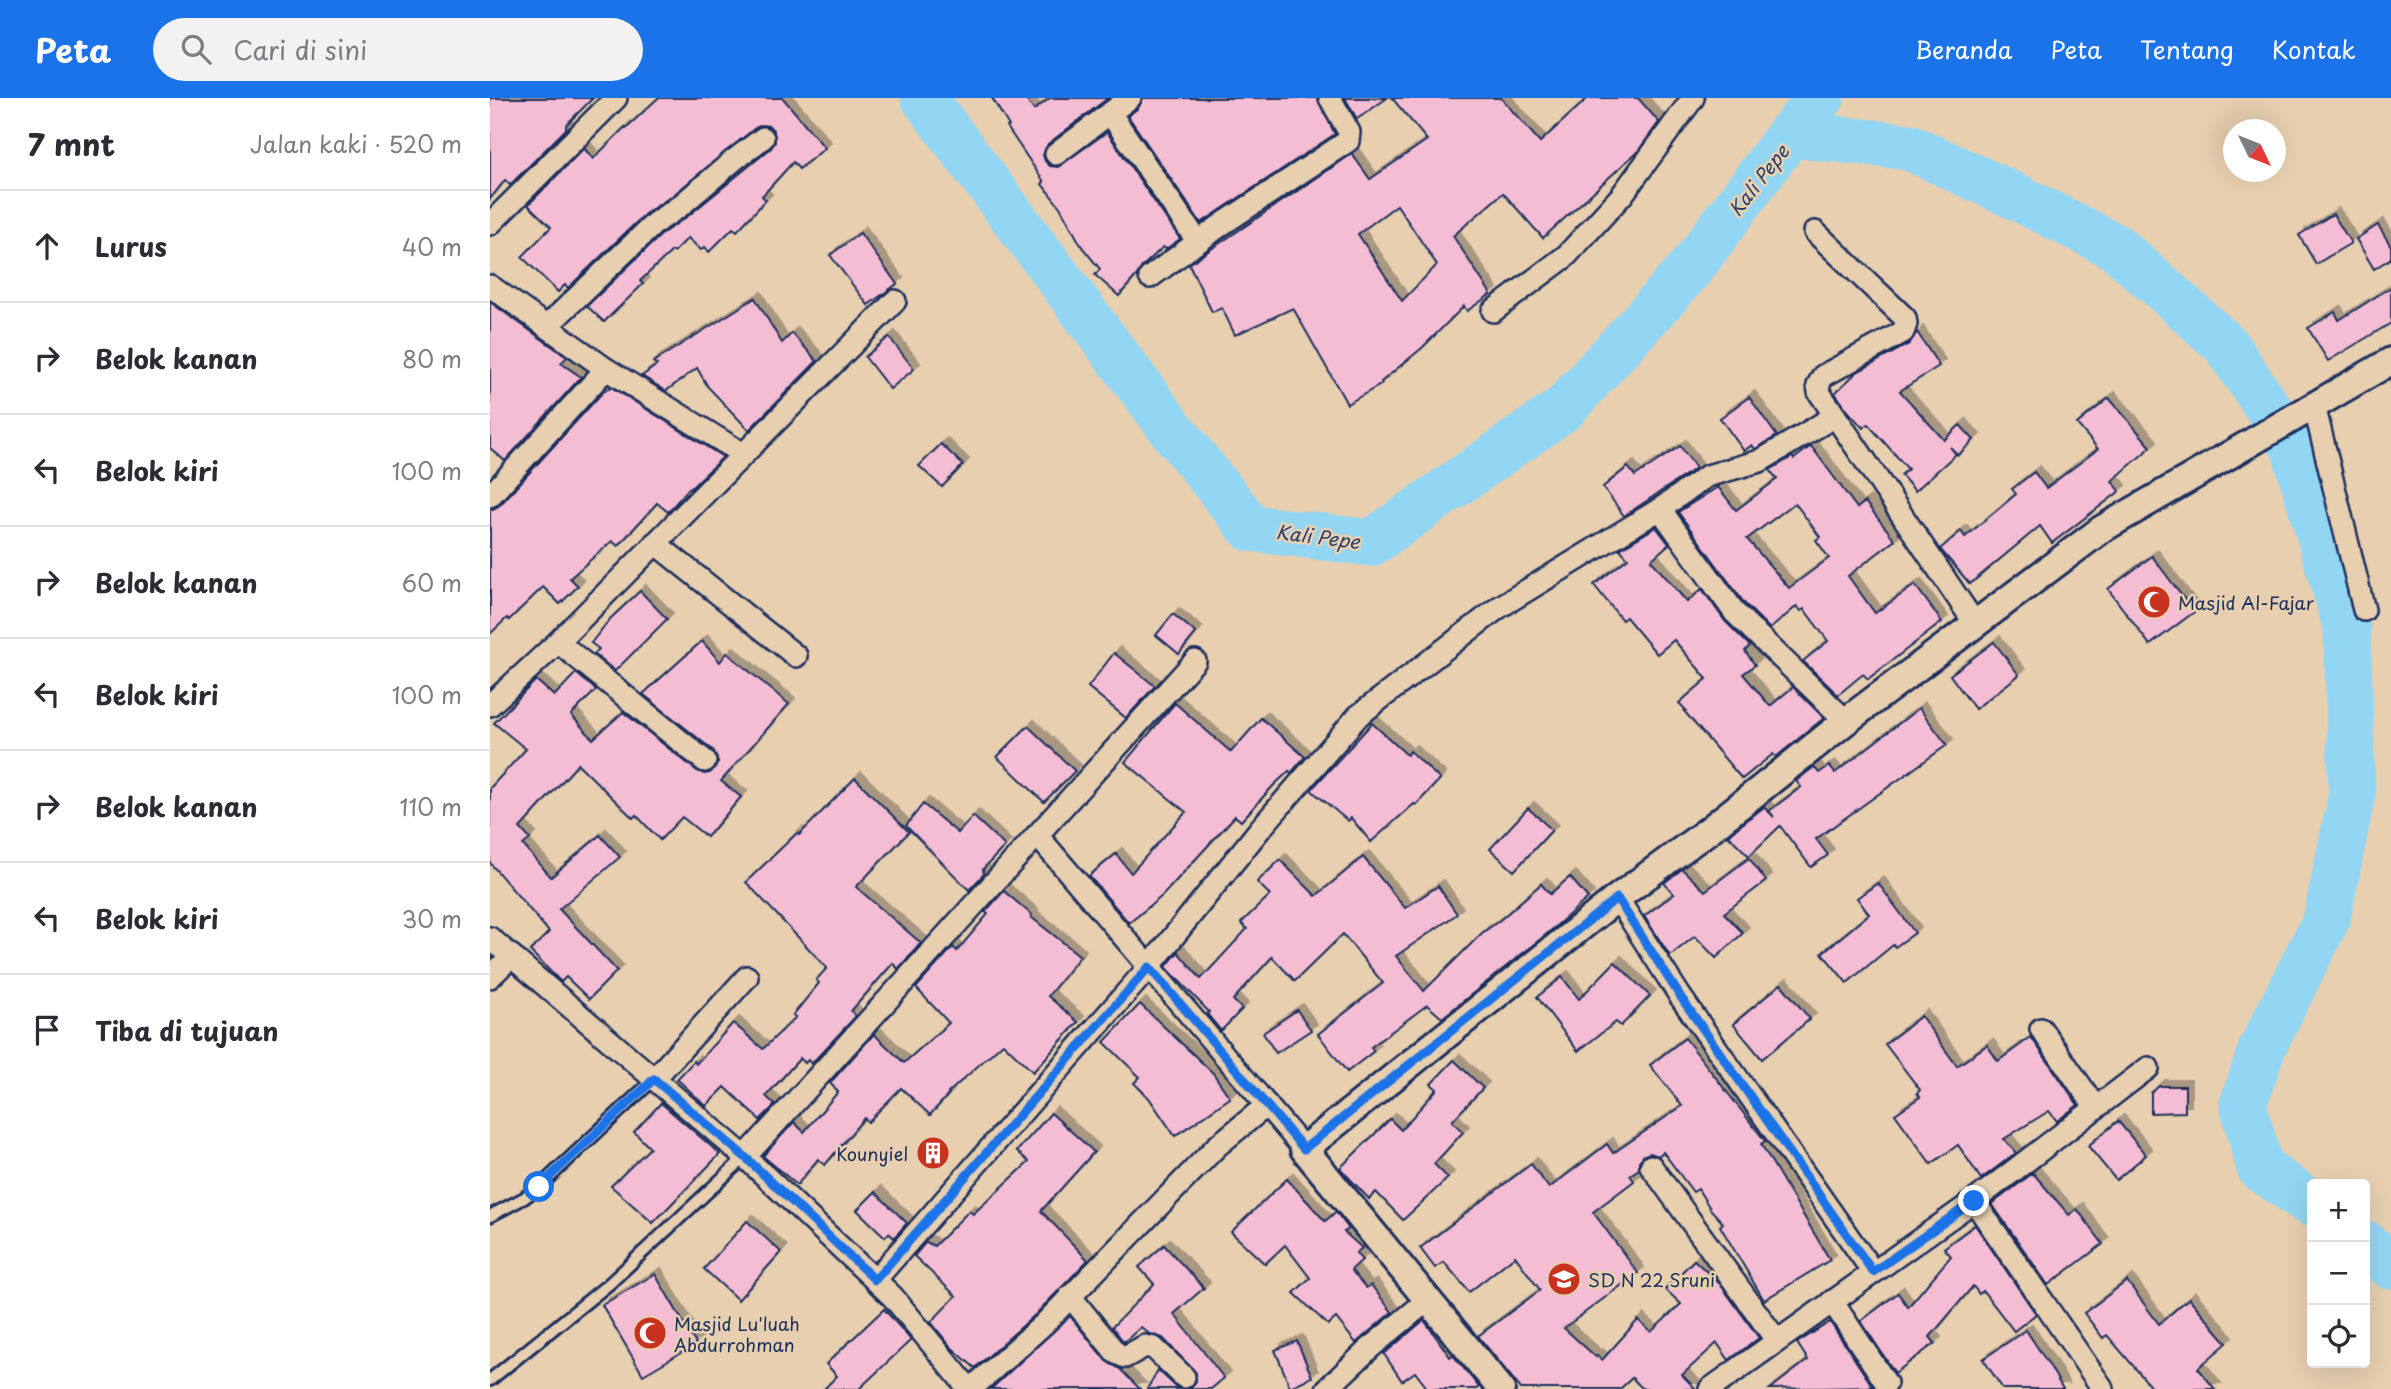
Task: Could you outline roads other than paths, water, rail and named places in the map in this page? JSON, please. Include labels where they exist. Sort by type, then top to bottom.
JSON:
[{"type":"street","points":[[490,224],[616,98]]},
{"type":"street","points":[[1056,154],[1130,98]]},
{"type":"street","points":[[1150,277],[1348,141],[1349,132],[1330,98]]},
{"type":"street","points":[[1493,311],[1566,256],[1622,195],[1693,98]]},
{"type":"street","points":[[1110,113],[1198,242]]},
{"type":"street","points":[[546,327],[655,223],[680,206],[763,138]]},
{"type":"street","points":[[1815,232],[1905,318],[1906,324],[1903,332],[1823,376],[1818,385],[1819,392],[1976,625]]},
{"type":"street","points":[[490,286],[606,369],[743,454]]},
{"type":"street","points":[[490,705],[558,642],[895,301]]},
{"type":"street","points":[[1304,1149],[1617,898],[1709,830],[1846,721],[2102,529],[2391,361]]},
{"type":"street","points":[[490,496],[606,369]]},
{"type":"street","points":[[2310,407],[2364,610]]},
{"type":"street","points":[[875,1280],[1149,967],[1260,829],[1358,716],[1498,608],[1660,509],[1707,476],[1760,461],[1835,416]]},
{"type":"street","points":[[1660,509],[1735,613],[1846,721]]},
{"type":"street","points":[[655,543],[796,656]]},
{"type":"street","points":[[558,642],[705,761]]},
{"type":"street","points":[[745,1157],[1195,661]]},
{"type":"street","points":[[1037,835],[1304,1149],[1501,1389]]},
{"type":"street","points":[[1617,898],[1680,996],[1873,1272]]},
{"type":"street","points":[[490,938],[745,1157],[893,1297],[970,1389],[1035,1332],[1217,1146],[1267,1105]]},
{"type":"street","points":[[490,978],[515,959]]},
{"type":"street","points":[[649,1074],[747,977]]},
{"type":"street","points":[[2041,1029],[2096,1108]]},
{"type":"street","points":[[1710,1389],[1974,1201],[2148,1068]]},
{"type":"street","points":[[1651,1166],[1777,1341]]},
{"type":"street","points":[[1974,1201],[2103,1389]]},
{"type":"street","points":[[1070,1296],[1116,1353],[1125,1357],[1145,1346],[1154,1348],[1184,1377]]},
{"type":"street","points":[[1327,1389],[1371,1347],[1429,1300]]},
{"type":"street","points":[[1832,1301],[1886,1383]]},
{"type":"lane","points":[[490,1216],[539,1187],[649,1074]]},
{"type":"lane","points":[[490,1380],[610,1283],[745,1157]]},
{"type":"waterway","name":"Kali Pepe","points":[[924,98],[1173,431],[1251,528],[1371,543],[1563,409],[1690,269],[1790,134],[1821,98]]},
{"type":"waterway","points":[[1790,134],[1909,147],[2017,197],[2117,248],[2225,344],[2294,447],[2347,629],[2352,794],[2327,918],[2263,1046],[2243,1104],[2260,1168],[2307,1201]]},
{"type":"waterway","points":[[2370,1248],[2391,1266]]},
{"type":"place","name":"Masjid Al-Fajar","points":[[2154,602]]},
{"type":"place","name":"Kounyiel","points":[[933,1153]]},
{"type":"place","name":"SD N 22 Sruni","points":[[1564,1279]]},
{"type":"place","name":"Masjid Lu'luah Abdurrohman","points":[[650,1333]]}]
